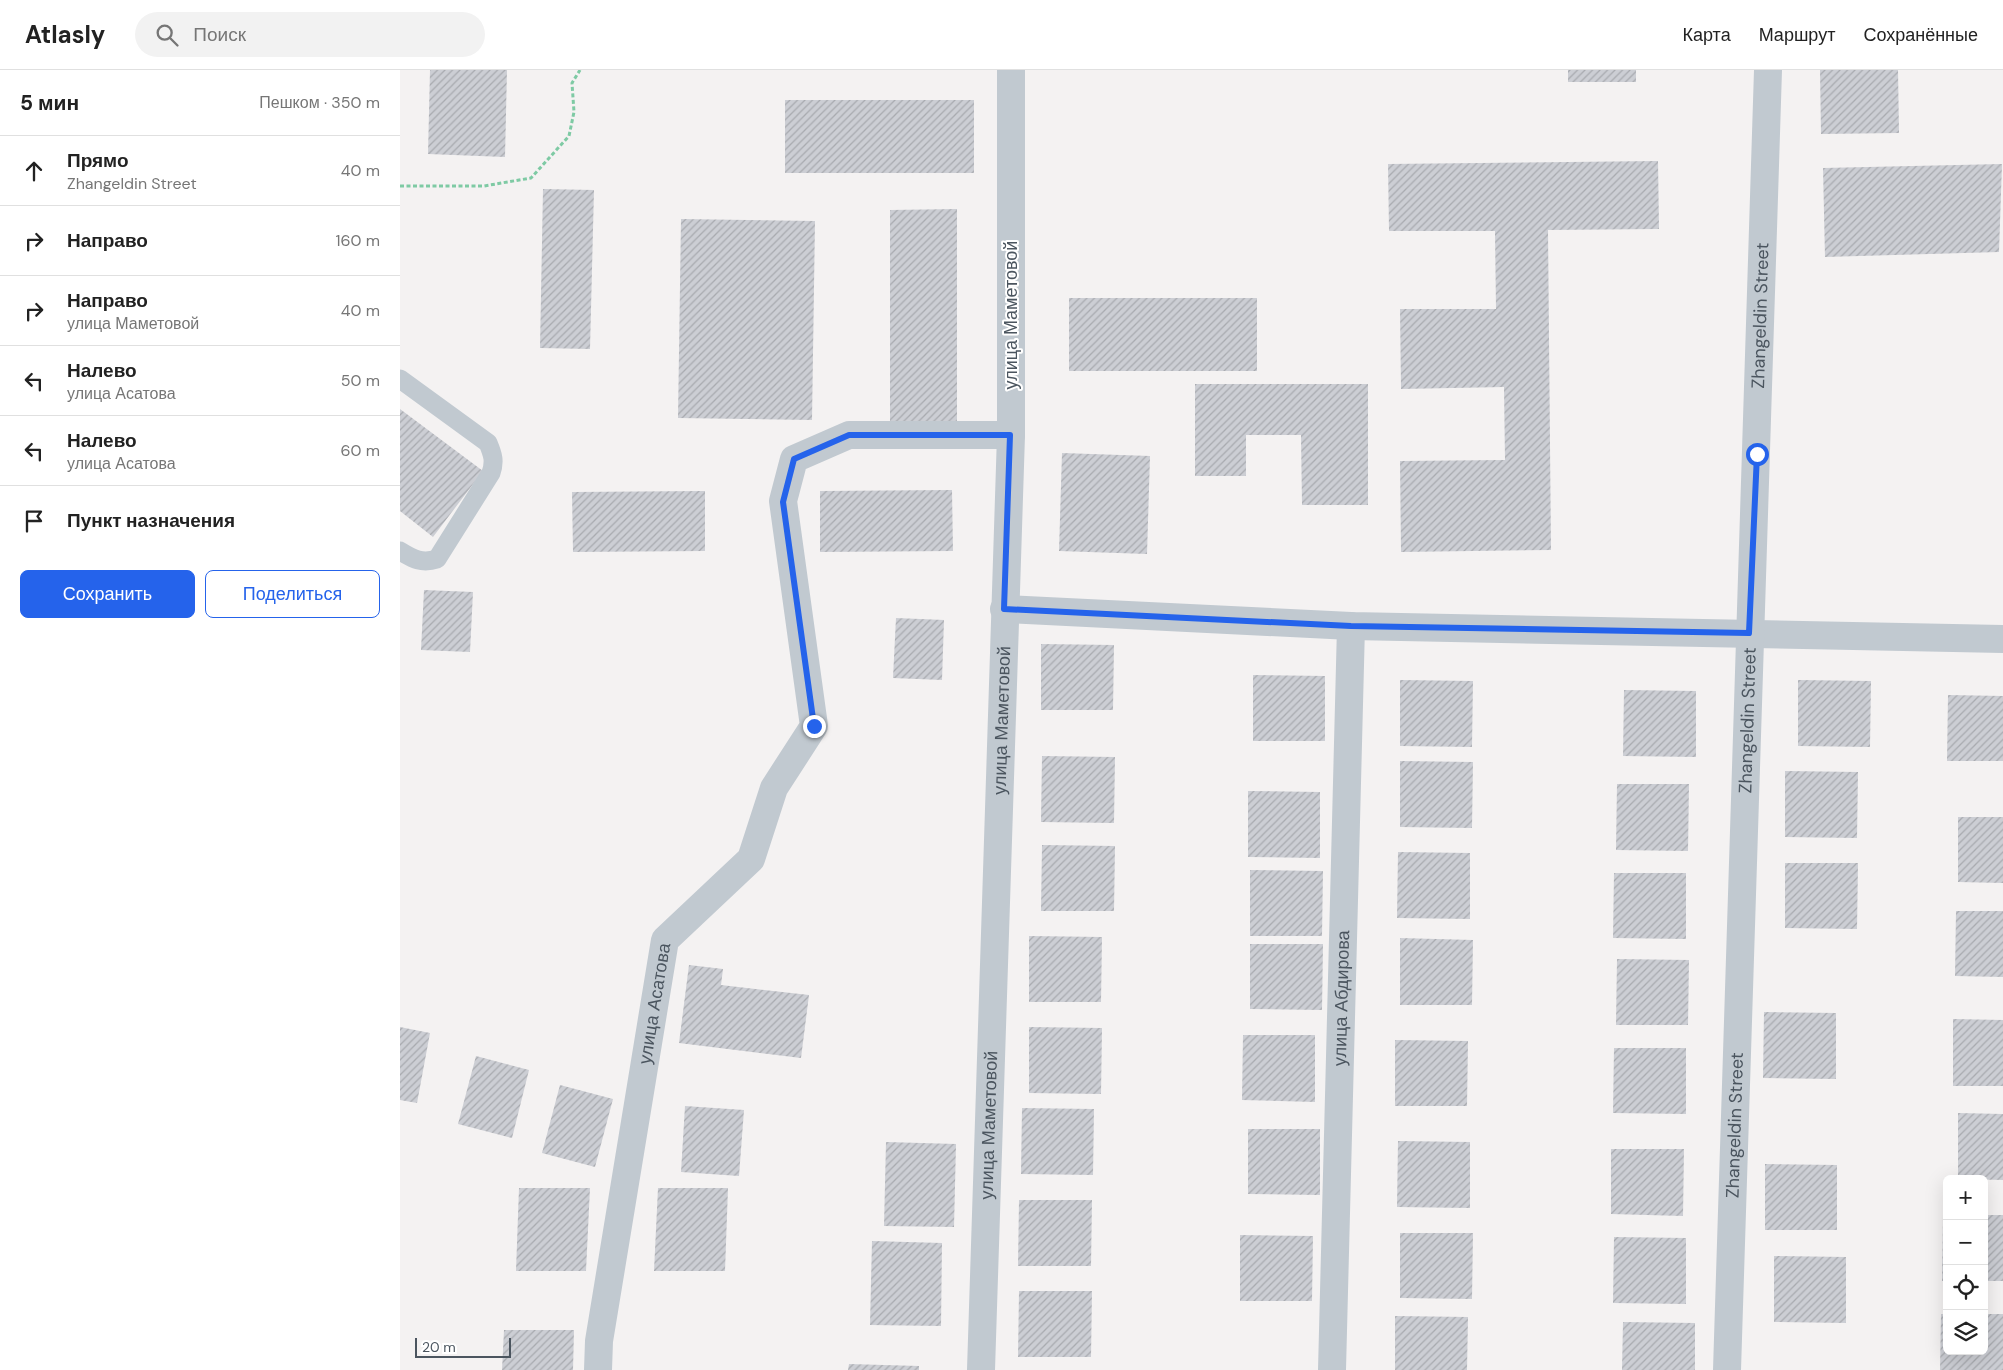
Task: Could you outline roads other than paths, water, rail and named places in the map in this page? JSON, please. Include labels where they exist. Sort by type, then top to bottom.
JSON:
[{"type":"street","name":"улица Маметовой","points":[[981,1370],[1010,435],[1010,70]]},
{"type":"street","name":"Zhangeldin Street","points":[[1727,1370],[1768,70]]},
{"type":"street","name":"улица Асатова","points":[[598,1370],[599,1341],[666,940],[751,858],[774,788],[814,726],[783,502],[794,459],[849,435],[1010,435]]},
{"type":"street","points":[[1004,609],[1351,626],[2003,639]]},
{"type":"street","name":"улица Абдирова","points":[[1332,1370],[1351,626]]},
{"type":"lane","points":[[400,379],[488,443],[494,455],[491,473],[437,559],[427,562],[418,561],[400,551]]}]
